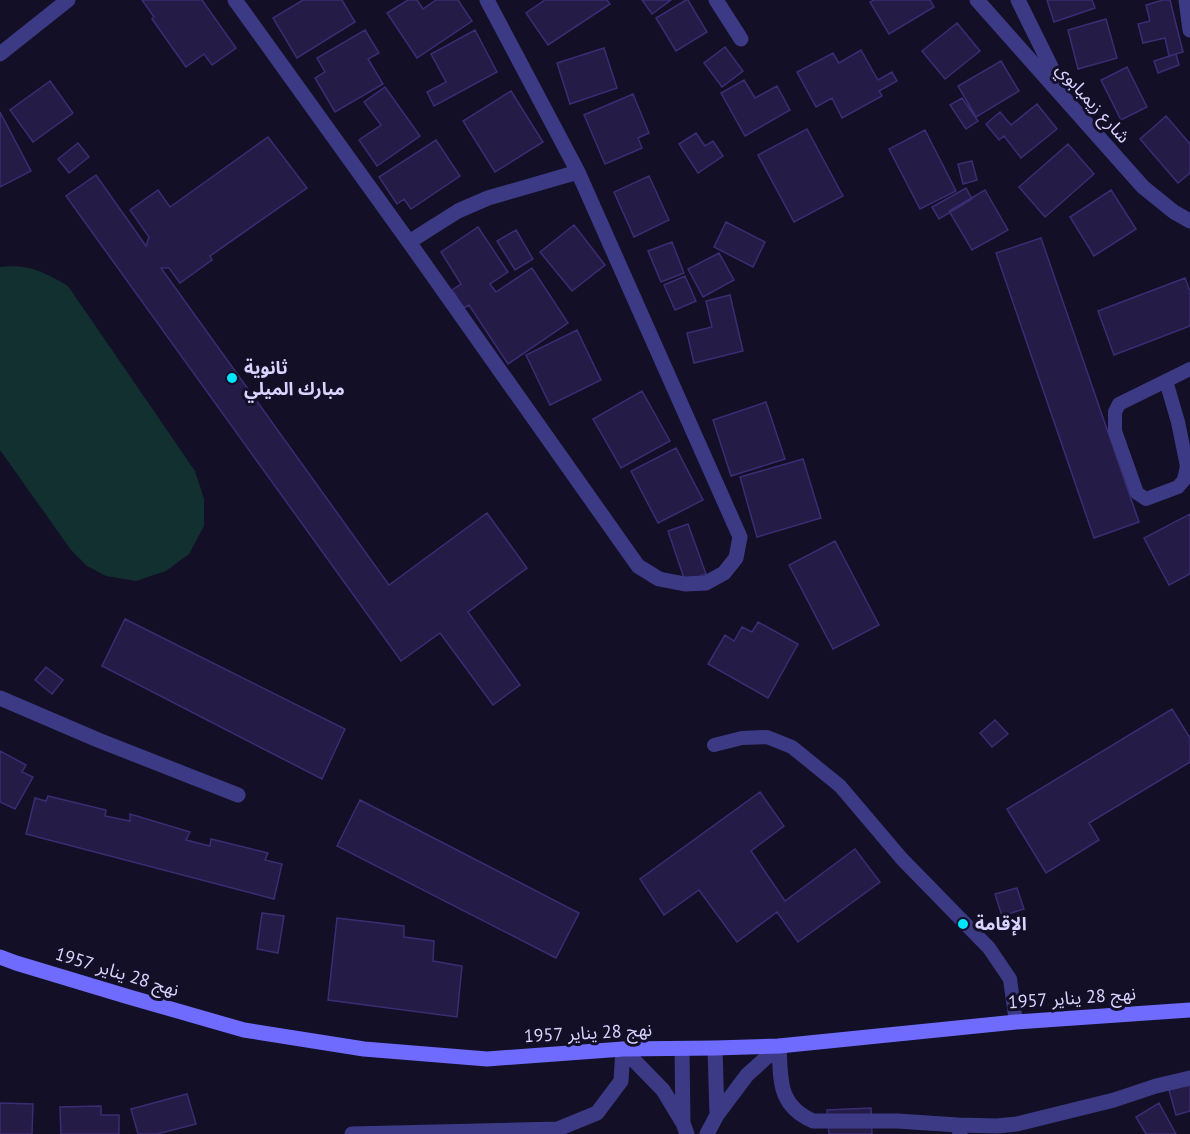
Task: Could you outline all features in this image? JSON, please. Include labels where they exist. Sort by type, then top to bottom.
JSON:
[{"type":"street","points":[[0,54],[46,6],[68,0]]},
{"type":"street","points":[[235,0],[638,566],[659,579],[684,584],[706,583],[724,573],[736,558],[740,537],[578,172],[487,0]]},
{"type":"street","points":[[716,0],[741,39]]},
{"type":"street","name":"شارع زيمبابوي","points":[[977,0],[1143,187],[1174,212],[1190,220]]},
{"type":"street","points":[[1018,0],[1072,108]]},
{"type":"street","points":[[1186,0],[1190,30]]},
{"type":"street","points":[[409,242],[458,210],[488,198],[578,172]]},
{"type":"street","points":[[0,698],[98,741],[238,795]]},
{"type":"street","name":"نهج 28 يناير 1957","points":[[0,957],[244,1030],[364,1049],[487,1059],[622,1049],[779,1046],[1016,1022],[1190,1010]]},
{"type":"street","points":[[707,1134],[717,1115],[747,1075],[779,1046]]},
{"type":"street","points":[[779,1046],[782,1088],[785,1097],[797,1112],[813,1121],[897,1122],[959,1130],[1017,1124],[1190,1078]]},
{"type":"street","points":[[715,1048],[717,1115]]},
{"type":"street","points":[[622,1049],[663,1090],[685,1129]]},
{"type":"street","points":[[354,1134],[558,1129],[597,1113],[621,1081],[622,1049]]},
{"type":"street","points":[[682,1049],[685,1129]]},
{"type":"lane","points":[[1166,381],[1178,422],[1187,466],[1184,480],[1178,487],[1146,499],[1137,493],[1115,431],[1115,412],[1119,404],[1190,369]]},
{"type":"lane","points":[[714,745],[742,738],[767,737],[792,747],[840,786],[902,859],[989,948],[1010,979],[1016,1022]]},
{"type":"green space","points":[[11,266],[36,270],[68,286],[195,471],[204,499],[204,526],[189,554],[166,571],[136,581],[106,576],[87,566],[71,550],[0,450],[0,267]]},
{"type":"building","points":[[142,0],[202,0],[236,48],[212,65],[204,54],[186,67],[152,19],[154,17]]},
{"type":"building","points":[[303,0],[342,0],[355,22],[297,58],[273,18]]},
{"type":"building","points":[[408,0],[417,0],[423,9],[436,0],[458,0],[472,21],[417,58],[387,13]]},
{"type":"building","points":[[545,0],[607,0],[610,4],[548,45],[526,13]]},
{"type":"building","points":[[642,0],[671,0],[652,14]]},
{"type":"building","points":[[686,0],[707,32],[676,51],[656,18]]},
{"type":"building","points":[[874,0],[930,0],[934,7],[889,34],[870,2]]},
{"type":"building","points":[[1047,0],[1092,0],[1095,8],[1054,22]]},
{"type":"building","points":[[1170,0],[1183,52],[1169,56],[1165,38],[1143,43],[1138,24],[1150,21],[1146,5]]},
{"type":"building","points":[[1106,19],[1117,58],[1078,69],[1068,30]]},
{"type":"building","points":[[957,23],[980,51],[945,79],[922,51]]},
{"type":"building","points":[[365,30],[379,53],[368,59],[383,84],[335,112],[315,78],[325,72],[317,58]]},
{"type":"building","points":[[475,30],[497,72],[434,106],[427,92],[446,82],[431,54]]},
{"type":"building","points":[[725,47],[743,71],[722,87],[704,63]]},
{"type":"building","points":[[604,48],[617,88],[570,104],[557,63]]},
{"type":"building","points":[[861,50],[878,80],[892,72],[897,81],[879,91],[882,96],[842,118],[832,98],[816,107],[797,72],[833,53],[839,63]]},
{"type":"building","points":[[1176,54],[1179,65],[1158,73],[1154,61]]},
{"type":"building","points":[[1001,61],[1019,91],[976,117],[958,86]]},
{"type":"building","points":[[1127,67],[1147,107],[1121,120],[1101,80]]},
{"type":"building","points":[[744,80],[755,98],[777,86],[790,110],[745,136],[721,93]]},
{"type":"building","points":[[50,81],[73,113],[33,142],[10,110]]},
{"type":"building","points":[[385,87],[420,136],[377,166],[359,140],[381,125],[364,102]]},
{"type":"building","points":[[511,91],[543,142],[495,172],[463,121]]},
{"type":"building","points":[[633,94],[649,133],[638,138],[642,148],[605,164],[584,115]]},
{"type":"building","points":[[962,98],[978,121],[966,129],[950,105]]},
{"type":"building","points":[[1037,104],[1057,129],[1021,158],[1004,136],[999,140],[986,124],[1000,112],[1011,125]]},
{"type":"building","points":[[0,112],[31,171],[0,187]]},
{"type":"building","points":[[1166,116],[1190,144],[1190,173],[1178,183],[1140,139]]},
{"type":"building","points":[[807,129],[843,196],[794,222],[758,155]]},
{"type":"building","points":[[925,130],[956,191],[920,209],[889,149]]},
{"type":"building","points":[[696,133],[705,146],[713,141],[723,156],[698,173],[679,144]]},
{"type":"building","points":[[268,137],[307,188],[210,256],[212,260],[180,283],[169,268],[161,268],[389,585],[487,513],[527,568],[468,612],[520,685],[493,705],[440,633],[401,661],[66,196],[96,175],[146,246],[149,237],[130,210],[158,190],[170,207]]},
{"type":"building","points":[[436,140],[460,176],[411,209],[404,199],[397,204],[379,177]]},
{"type":"building","points":[[78,143],[89,157],[69,173],[58,159]]},
{"type":"building","points":[[1068,144],[1094,174],[1045,217],[1019,187]]},
{"type":"building","points":[[972,161],[977,180],[963,184],[958,164]]},
{"type":"building","points":[[649,176],[669,220],[634,237],[614,192]]},
{"type":"building","points":[[966,188],[972,199],[939,219],[932,207]]},
{"type":"building","points":[[985,190],[1008,230],[972,250],[949,211]]},
{"type":"building","points":[[1111,190],[1136,229],[1094,256],[1070,217]]},
{"type":"building","points":[[726,222],[765,242],[753,267],[714,247]]},
{"type":"building","points":[[574,225],[605,265],[572,291],[540,252]]},
{"type":"building","points":[[478,227],[508,272],[490,284],[496,292],[532,268],[568,323],[508,364],[469,305],[464,308],[452,290],[461,284],[441,252]]},
{"type":"building","points":[[516,230],[533,259],[515,270],[497,241]]},
{"type":"building","points":[[1041,238],[1139,522],[1094,538],[996,253]]},
{"type":"building","points":[[672,242],[684,273],[661,282],[648,251]]},
{"type":"building","points":[[719,253],[734,280],[703,297],[688,269]]},
{"type":"building","points":[[685,276],[696,301],[675,310],[664,285]]},
{"type":"building","points":[[1185,278],[1190,291],[1190,326],[1114,355],[1098,311]]},
{"type":"building","points":[[730,295],[743,351],[694,363],[687,333],[712,327],[706,301]]},
{"type":"building","points":[[577,330],[601,380],[550,405],[526,355]]},
{"type":"building","points":[[642,391],[670,441],[621,468],[593,419]]},
{"type":"building","points":[[766,402],[785,459],[731,476],[713,420]]},
{"type":"building","points":[[676,448],[703,500],[658,523],[631,471]]},
{"type":"building","points":[[803,459],[821,518],[757,537],[740,477]]},
{"type":"building","points":[[1190,514],[1190,574],[1169,585],[1144,538]]},
{"type":"building","points":[[688,524],[706,574],[685,581],[668,531]]},
{"type":"building","points":[[835,541],[879,625],[833,649],[789,565]]},
{"type":"building","points":[[125,619],[345,729],[322,779],[102,666]]},
{"type":"building","points":[[758,622],[798,644],[768,698],[708,664],[725,635],[734,641],[742,627],[752,632]]},
{"type":"building","points":[[46,667],[63,680],[52,694],[35,680]]},
{"type":"building","points":[[1172,709],[1190,738],[1190,762],[1089,823],[1099,840],[1046,873],[1007,809]]},
{"type":"building","points":[[995,720],[1008,734],[992,747],[980,733]]},
{"type":"building","points":[[0,751],[26,765],[22,772],[33,777],[15,809],[0,802]]},
{"type":"building","points":[[760,792],[784,826],[751,851],[785,901],[855,849],[880,882],[798,942],[777,912],[737,942],[699,890],[664,915],[640,879]]},
{"type":"building","points":[[48,796],[106,810],[105,816],[130,821],[130,814],[190,832],[186,840],[210,846],[211,839],[268,853],[265,860],[282,864],[274,899],[26,834],[35,798],[46,801]]},
{"type":"building","points":[[360,800],[579,913],[556,958],[337,846]]},
{"type":"building","points":[[1017,888],[1024,909],[1002,916],[995,894]]},
{"type":"building","points":[[262,913],[284,916],[278,953],[257,949]]},
{"type":"building","points":[[337,918],[404,926],[404,937],[434,941],[433,961],[462,966],[457,1017],[328,1000]]},
{"type":"building","points":[[1190,1084],[1190,1111],[1176,1115],[1169,1090]]},
{"type":"building","points":[[187,1094],[196,1124],[157,1134],[138,1134],[131,1109]]},
{"type":"building","points":[[0,1103],[33,1104],[32,1134],[0,1134]]},
{"type":"building","points":[[1159,1103],[1176,1134],[1146,1134],[1136,1117]]},
{"type":"building","points":[[101,1106],[101,1115],[119,1115],[119,1134],[61,1134],[60,1107]]},
{"type":"building","points":[[871,1108],[872,1134],[829,1134],[827,1110]]},
{"type":"place","name":"ثانوية مبارك الميلي","points":[[232,378]]},
{"type":"place","name":"الإقامة","points":[[963,924]]}]
